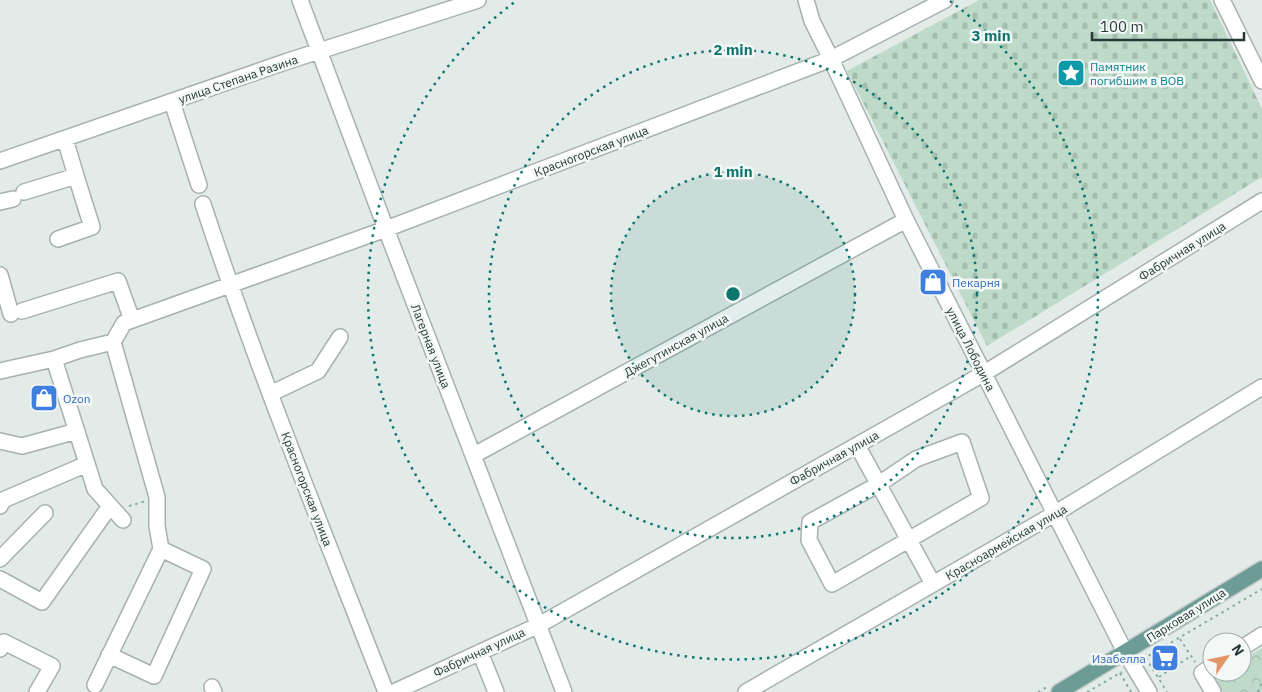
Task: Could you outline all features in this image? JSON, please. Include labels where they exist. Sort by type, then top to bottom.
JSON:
[{"type":"main road","name":"Парковая улица","points":[[1059,692],[1129,659],[1262,569]]},
{"type":"street","name":"Лагерная улица","points":[[300,0],[564,692]]},
{"type":"street","name":"улица Степана Разина","points":[[0,161],[320,51],[478,0]]},
{"type":"street","name":"улица Лободина","points":[[806,0],[812,21],[906,220],[1129,659],[1149,692]]},
{"type":"street","name":"Красногорская улица","points":[[128,322],[386,229],[831,59],[945,0]]},
{"type":"street","points":[[1222,0],[1262,81]]},
{"type":"street","points":[[172,102],[199,185]]},
{"type":"street","points":[[58,239],[92,227],[65,139]]},
{"type":"street","points":[[12,198],[76,176]]},
{"type":"street","name":"Фабричная улица","points":[[394,692],[539,625],[983,374],[1262,201]]},
{"type":"street","points":[[203,204],[230,285]]},
{"type":"street","name":"Джегутинская улица","points":[[474,455],[906,220]]},
{"type":"street","points":[[0,275],[17,312],[118,281],[128,322],[113,342],[54,359],[0,371]]},
{"type":"street","name":"Красногорская улица","points":[[230,285],[270,394],[386,692]]},
{"type":"street","points":[[270,394],[318,371],[340,337]]},
{"type":"street","points":[[95,685],[161,549],[157,526],[157,498],[113,342]]},
{"type":"street","points":[[0,579],[42,602],[116,512],[95,489],[54,359]]},
{"type":"street","name":"Красноармейская улица","points":[[746,692],[1056,513],[1262,387]]},
{"type":"street","points":[[0,441],[22,446],[76,431]]},
{"type":"street","points":[[962,442],[981,498],[832,584],[809,540],[810,522],[879,484],[916,459],[962,442]]},
{"type":"street","points":[[857,445],[933,584]]},
{"type":"street","points":[[0,506],[3,500],[87,464]]},
{"type":"street","points":[[0,559],[44,513]]},
{"type":"street","points":[[109,655],[154,676],[203,569],[161,549]]},
{"type":"street","points":[[0,649],[4,642],[52,666],[37,692]]},
{"type":"street","points":[[480,652],[496,692]]},
{"type":"path","points":[[116,512],[157,498]]},
{"type":"path","points":[[1087,692],[1129,659],[1146,658],[1262,589]]},
{"type":"path","points":[[1179,638],[1191,656],[1202,666]]},
{"type":"path","points":[[1158,677],[1191,656]]},
{"type":"path","points":[[1146,658],[1167,692]]},
{"type":"path","points":[[1258,692],[1262,681]]},
{"type":"green space","points":[[979,0],[1210,0],[1262,109],[1262,177],[987,346],[847,71]]},
{"type":"green space","points":[[1262,648],[1262,692],[1223,692],[1217,682],[1252,682],[1252,654]]},
{"type":"place","name":"Памятник погибшим в ВОВ","points":[[1071,73]]},
{"type":"place","name":"Пекарня","points":[[933,282]]},
{"type":"place","name":"Ozon","points":[[44,398]]},
{"type":"place","name":"Изабелла","points":[[1165,658]]}]
